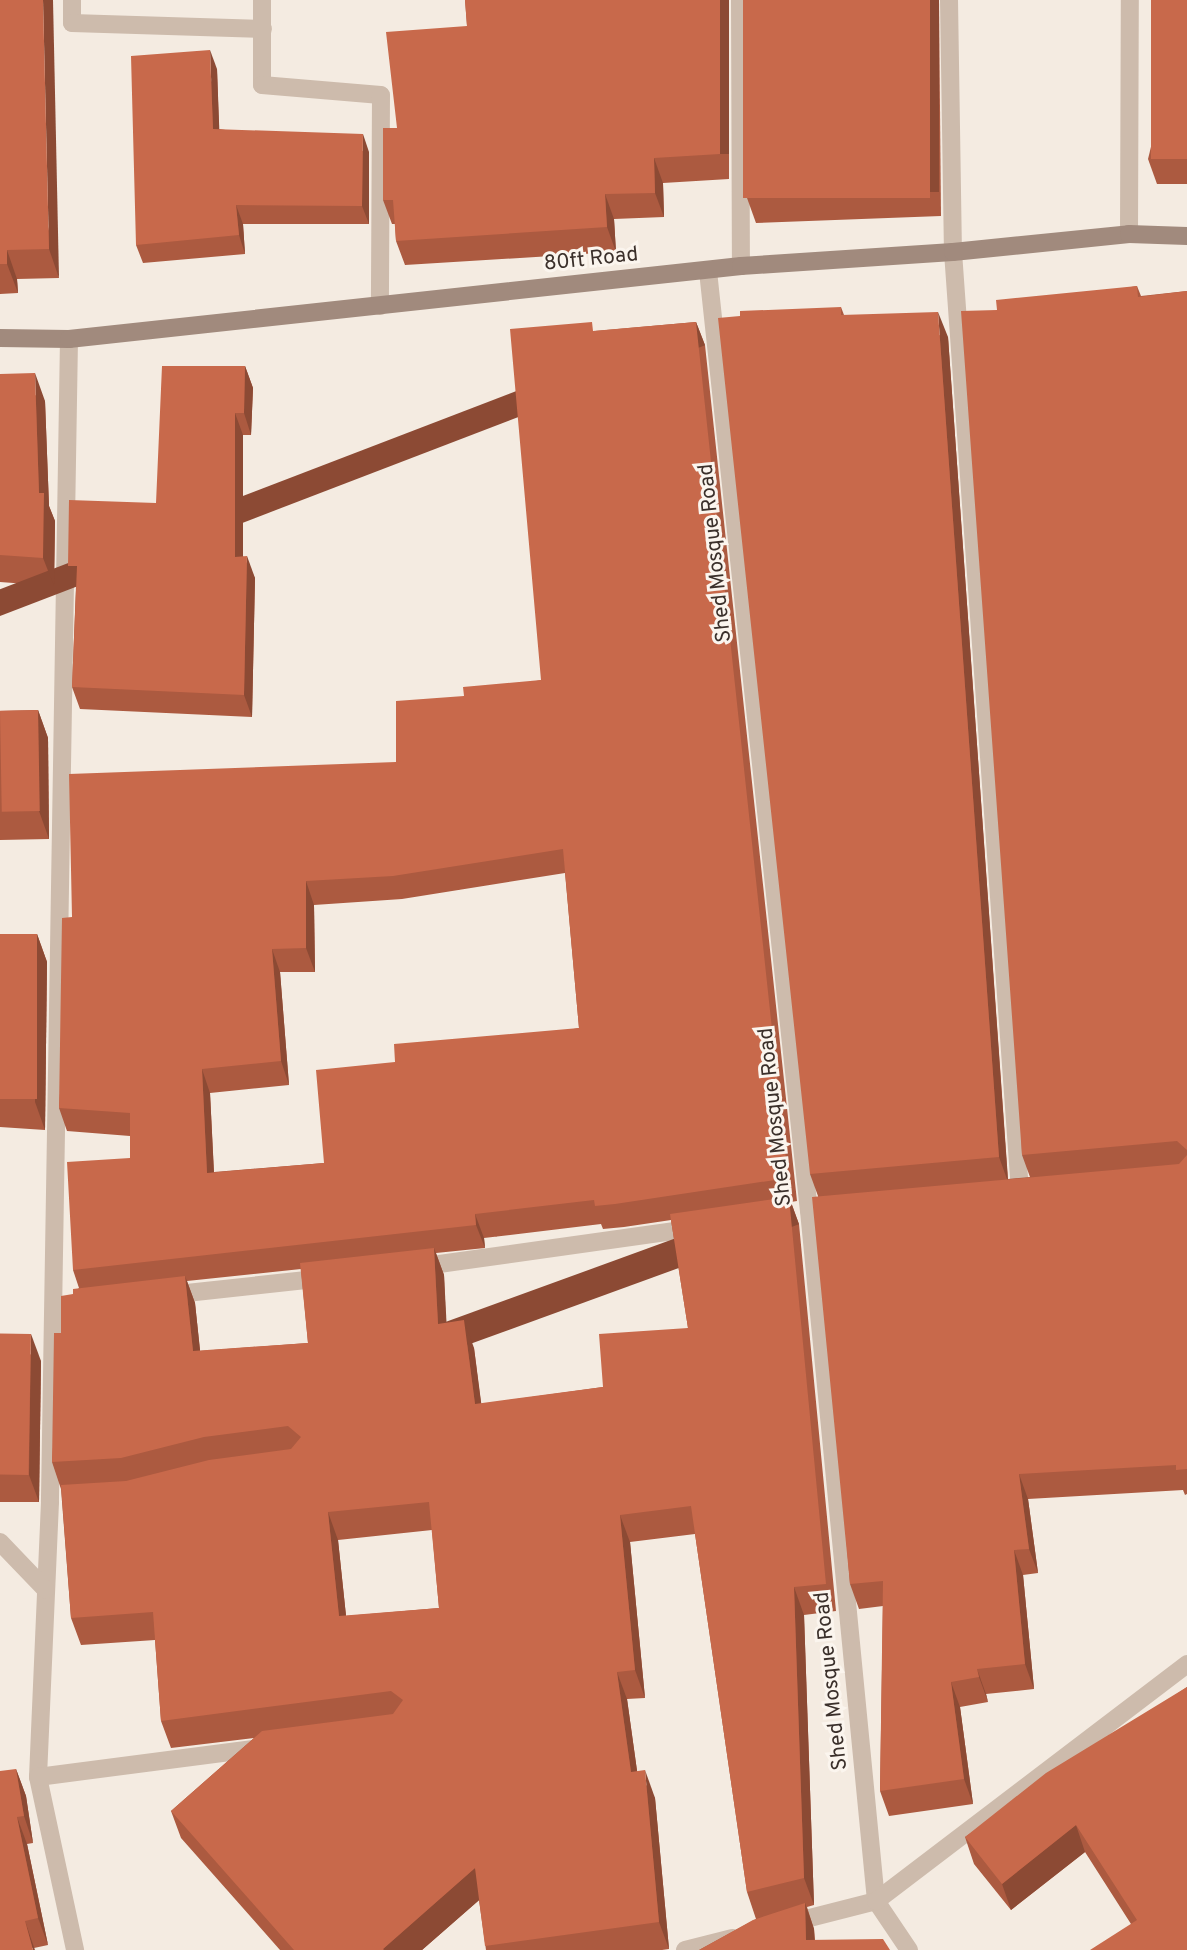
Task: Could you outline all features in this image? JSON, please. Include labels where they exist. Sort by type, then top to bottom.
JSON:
[{"type":"main road","name":"80ft Road","points":[[0,338],[69,339],[741,266],[953,252],[1129,234],[1187,236]]},
{"type":"street","points":[[72,0],[72,23],[262,29]]},
{"type":"street","points":[[262,0],[262,85],[381,95],[380,306]]},
{"type":"street","points":[[740,0],[741,266]]},
{"type":"street","points":[[950,0],[953,252],[1020,1191]]},
{"type":"street","points":[[1129,234],[1130,0]]},
{"type":"street","name":"Shed Mosque Road","points":[[708,271],[809,1211],[876,1900],[909,1950]]},
{"type":"street","points":[[69,339],[57,1502],[46,1590],[38,1777],[75,1950]]},
{"type":"street","points":[[394,1270],[716,1225]]},
{"type":"street","points":[[149,1298],[340,1276]]},
{"type":"street","points":[[0,1542],[46,1590]]},
{"type":"street","points":[[774,1927],[876,1900],[1187,1664]]},
{"type":"street","points":[[38,1777],[281,1746]]},
{"type":"street","points":[[685,1950],[749,1934]]},
{"type":"building","points":[[0,0],[43,0],[49,249],[7,250],[7,264],[0,264]]},
{"type":"building","points":[[465,0],[720,0],[720,154],[654,158],[655,193],[605,194],[607,227],[396,241],[393,200],[383,200],[383,128],[397,128],[386,32],[467,26]]},
{"type":"building","points":[[743,0],[930,0],[930,198],[743,198]]},
{"type":"building","points":[[1151,0],[1187,0],[1187,159],[1151,159]]},
{"type":"building","points":[[210,50],[213,129],[363,134],[362,206],[236,205],[239,235],[136,245],[131,56]]},
{"type":"building","points":[[1137,286],[1138,297],[1187,291],[1187,1150],[1177,1141],[1022,1155],[961,311],[997,310],[996,300]]},
{"type":"building","points":[[841,307],[841,315],[938,312],[999,1157],[810,1174],[718,318],[740,316],[740,311]]},
{"type":"building","points":[[592,322],[593,331],[696,322],[788,1178],[615,1204],[595,1206],[594,1200],[475,1214],[476,1225],[73,1270],[67,1162],[130,1158],[130,1113],[59,1108],[62,918],[72,917],[69,774],[396,762],[396,701],[464,696],[463,687],[541,680],[510,329]],"holes":[[[563,849],[579,1028],[394,1044],[395,1062],[316,1070],[324,1163],[207,1173],[202,1069],[281,1061],[272,949],[306,948],[306,881],[393,876]]]},
{"type":"building","points":[[162,366],[245,366],[244,413],[235,413],[235,557],[247,556],[244,695],[72,687],[77,566],[68,566],[69,500],[156,503]]},
{"type":"building","points":[[35,373],[39,493],[44,493],[43,558],[0,555],[0,374]]},
{"type":"building","points":[[38,710],[40,811],[2,812],[0,711]]},
{"type":"building","points":[[0,934],[37,934],[37,1099],[0,1099]]},
{"type":"building","points":[[1187,1155],[1187,1469],[1176,1470],[1176,1465],[1019,1474],[1029,1549],[1014,1550],[1025,1664],[977,1669],[979,1677],[951,1682],[964,1779],[880,1791],[883,1581],[850,1584],[812,1197],[1179,1164]]},
{"type":"building","points":[[789,1197],[826,1584],[794,1587],[804,1878],[747,1892],[691,1506],[620,1515],[635,1670],[617,1672],[631,1772],[645,1770],[659,1922],[485,1946],[475,1868],[384,1950],[294,1950],[171,1811],[262,1731],[393,1714],[403,1700],[391,1691],[161,1721],[153,1612],[71,1618],[61,1485],[126,1481],[209,1460],[291,1449],[301,1437],[288,1426],[204,1437],[121,1458],[52,1462],[54,1333],[61,1333],[61,1296],[73,1294],[73,1289],[185,1276],[193,1351],[308,1343],[300,1263],[434,1248],[438,1324],[464,1320],[475,1404],[603,1387],[599,1334],[688,1328],[670,1214]],"holes":[[[429,1502],[439,1608],[339,1616],[328,1512]]]},
{"type":"building","points":[[0,1333],[31,1334],[29,1475],[0,1474]]},
{"type":"building","points":[[1187,1687],[1187,1950],[1090,1950],[1137,1920],[1076,1825],[1002,1884],[965,1837],[1046,1773]]},
{"type":"building","points":[[16,1769],[24,1816],[17,1817],[38,1918],[25,1921],[33,1950],[0,1950],[0,1771]]},
{"type":"building","points":[[805,1903],[806,1940],[883,1939],[890,1950],[699,1950],[753,1920]]}]
